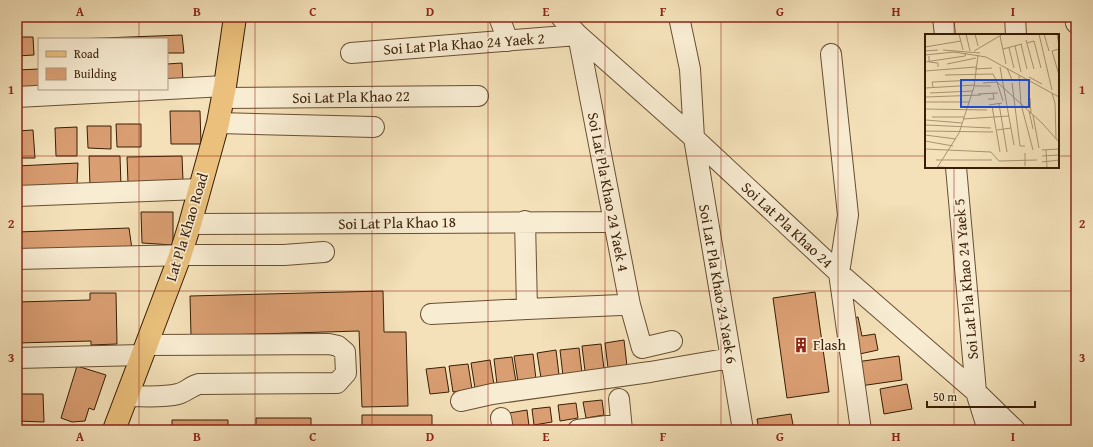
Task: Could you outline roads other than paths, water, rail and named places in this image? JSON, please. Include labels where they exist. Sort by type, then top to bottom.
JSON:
[{"type":"main road","name":"Lat Pla Khao Road","points":[[114,430],[180,256],[200,190],[218,123],[235,17]]},
{"type":"street","points":[[499,17],[508,41]]},
{"type":"street","name":"Soi Lat Pla Khao 24","points":[[561,17],[578,35],[694,138],[839,273],[976,392],[1015,430]]},
{"type":"street","name":"Soi Lat Pla Khao 24 Yaek 6","points":[[679,17],[690,69],[694,138],[743,430]]},
{"type":"street","points":[[943,17],[945,34]]},
{"type":"street","points":[[1015,17],[1016,34]]},
{"type":"street","points":[[1076,17],[1076,22]]},
{"type":"street","name":"Soi Lat Pla Khao 24 Yaek 2","points":[[351,53],[578,35]]},
{"type":"street","name":"Soi Lat Pla Khao 24 Yaek 4","points":[[578,35],[630,305],[642,348],[672,341]]},
{"type":"street","points":[[831,54],[848,215],[839,273],[861,430]]},
{"type":"street","name":"Soi Lat Pla Khao 22","points":[[17,97],[224,92],[478,96]]},
{"type":"street","points":[[218,123],[374,127]]},
{"type":"street","name":"Soi Lat Pla Khao 24 Yaek 5","points":[[956,168],[976,392],[988,430]]},
{"type":"street","points":[[17,196],[200,190]]},
{"type":"street","points":[[524,221],[527,309]]},
{"type":"street","name":"Soi Lat Pla Khao 18","points":[[190,224],[524,221],[604,222]]},
{"type":"street","points":[[17,259],[284,255],[324,252]]},
{"type":"street","points":[[431,314],[621,305]]},
{"type":"street","points":[[17,358],[144,350],[329,344],[338,346],[345,352],[346,373],[337,383],[199,384],[172,395],[127,396]]},
{"type":"street","points":[[461,401],[492,394],[650,372],[731,358]]},
{"type":"street","points":[[578,430],[622,427],[619,399]]},
{"type":"place","name":"Flash","points":[[801,345]]}]
